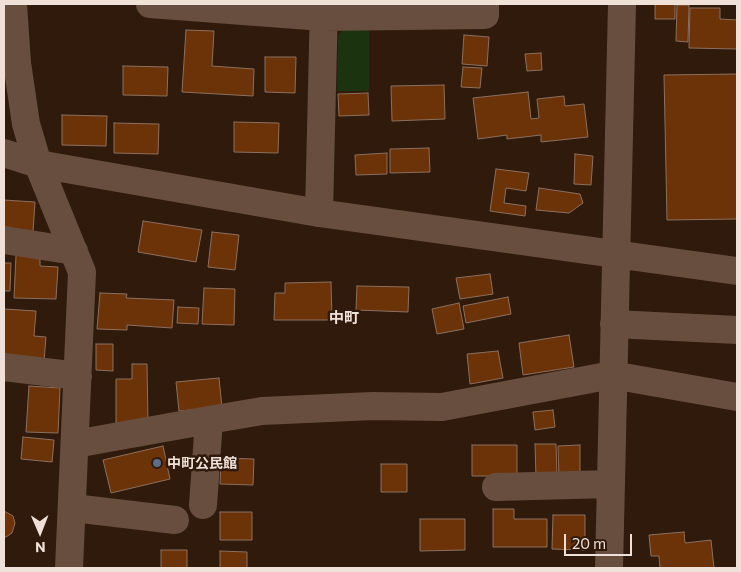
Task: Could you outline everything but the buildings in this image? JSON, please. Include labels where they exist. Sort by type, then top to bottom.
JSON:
[{"type":"street","points":[[163,5],[485,15],[485,4]]},
{"type":"street","points":[[609,568],[622,4]]},
{"type":"street","points":[[319,213],[324,10]]},
{"type":"street","points":[[10,14],[26,124],[38,164],[82,272],[76,444],[69,568]]},
{"type":"street","points":[[4,154],[38,164],[319,213],[737,271]]},
{"type":"street","points":[[4,240],[74,251]]},
{"type":"street","points":[[614,324],[737,330]]},
{"type":"street","points":[[4,367],[78,376]]},
{"type":"street","points":[[76,444],[262,411],[374,406],[442,407],[612,375],[737,397]]},
{"type":"street","points":[[203,505],[209,420]]},
{"type":"street","points":[[496,487],[612,484]]},
{"type":"street","points":[[73,508],[175,520]]},
{"type":"green space","points":[[369,28],[369,91],[337,91],[338,36],[343,30]]},
{"type":"place","name":"中町公民館","points":[[157,463]]},
{"type":"district","name":"中町","points":[[344,318]]}]
